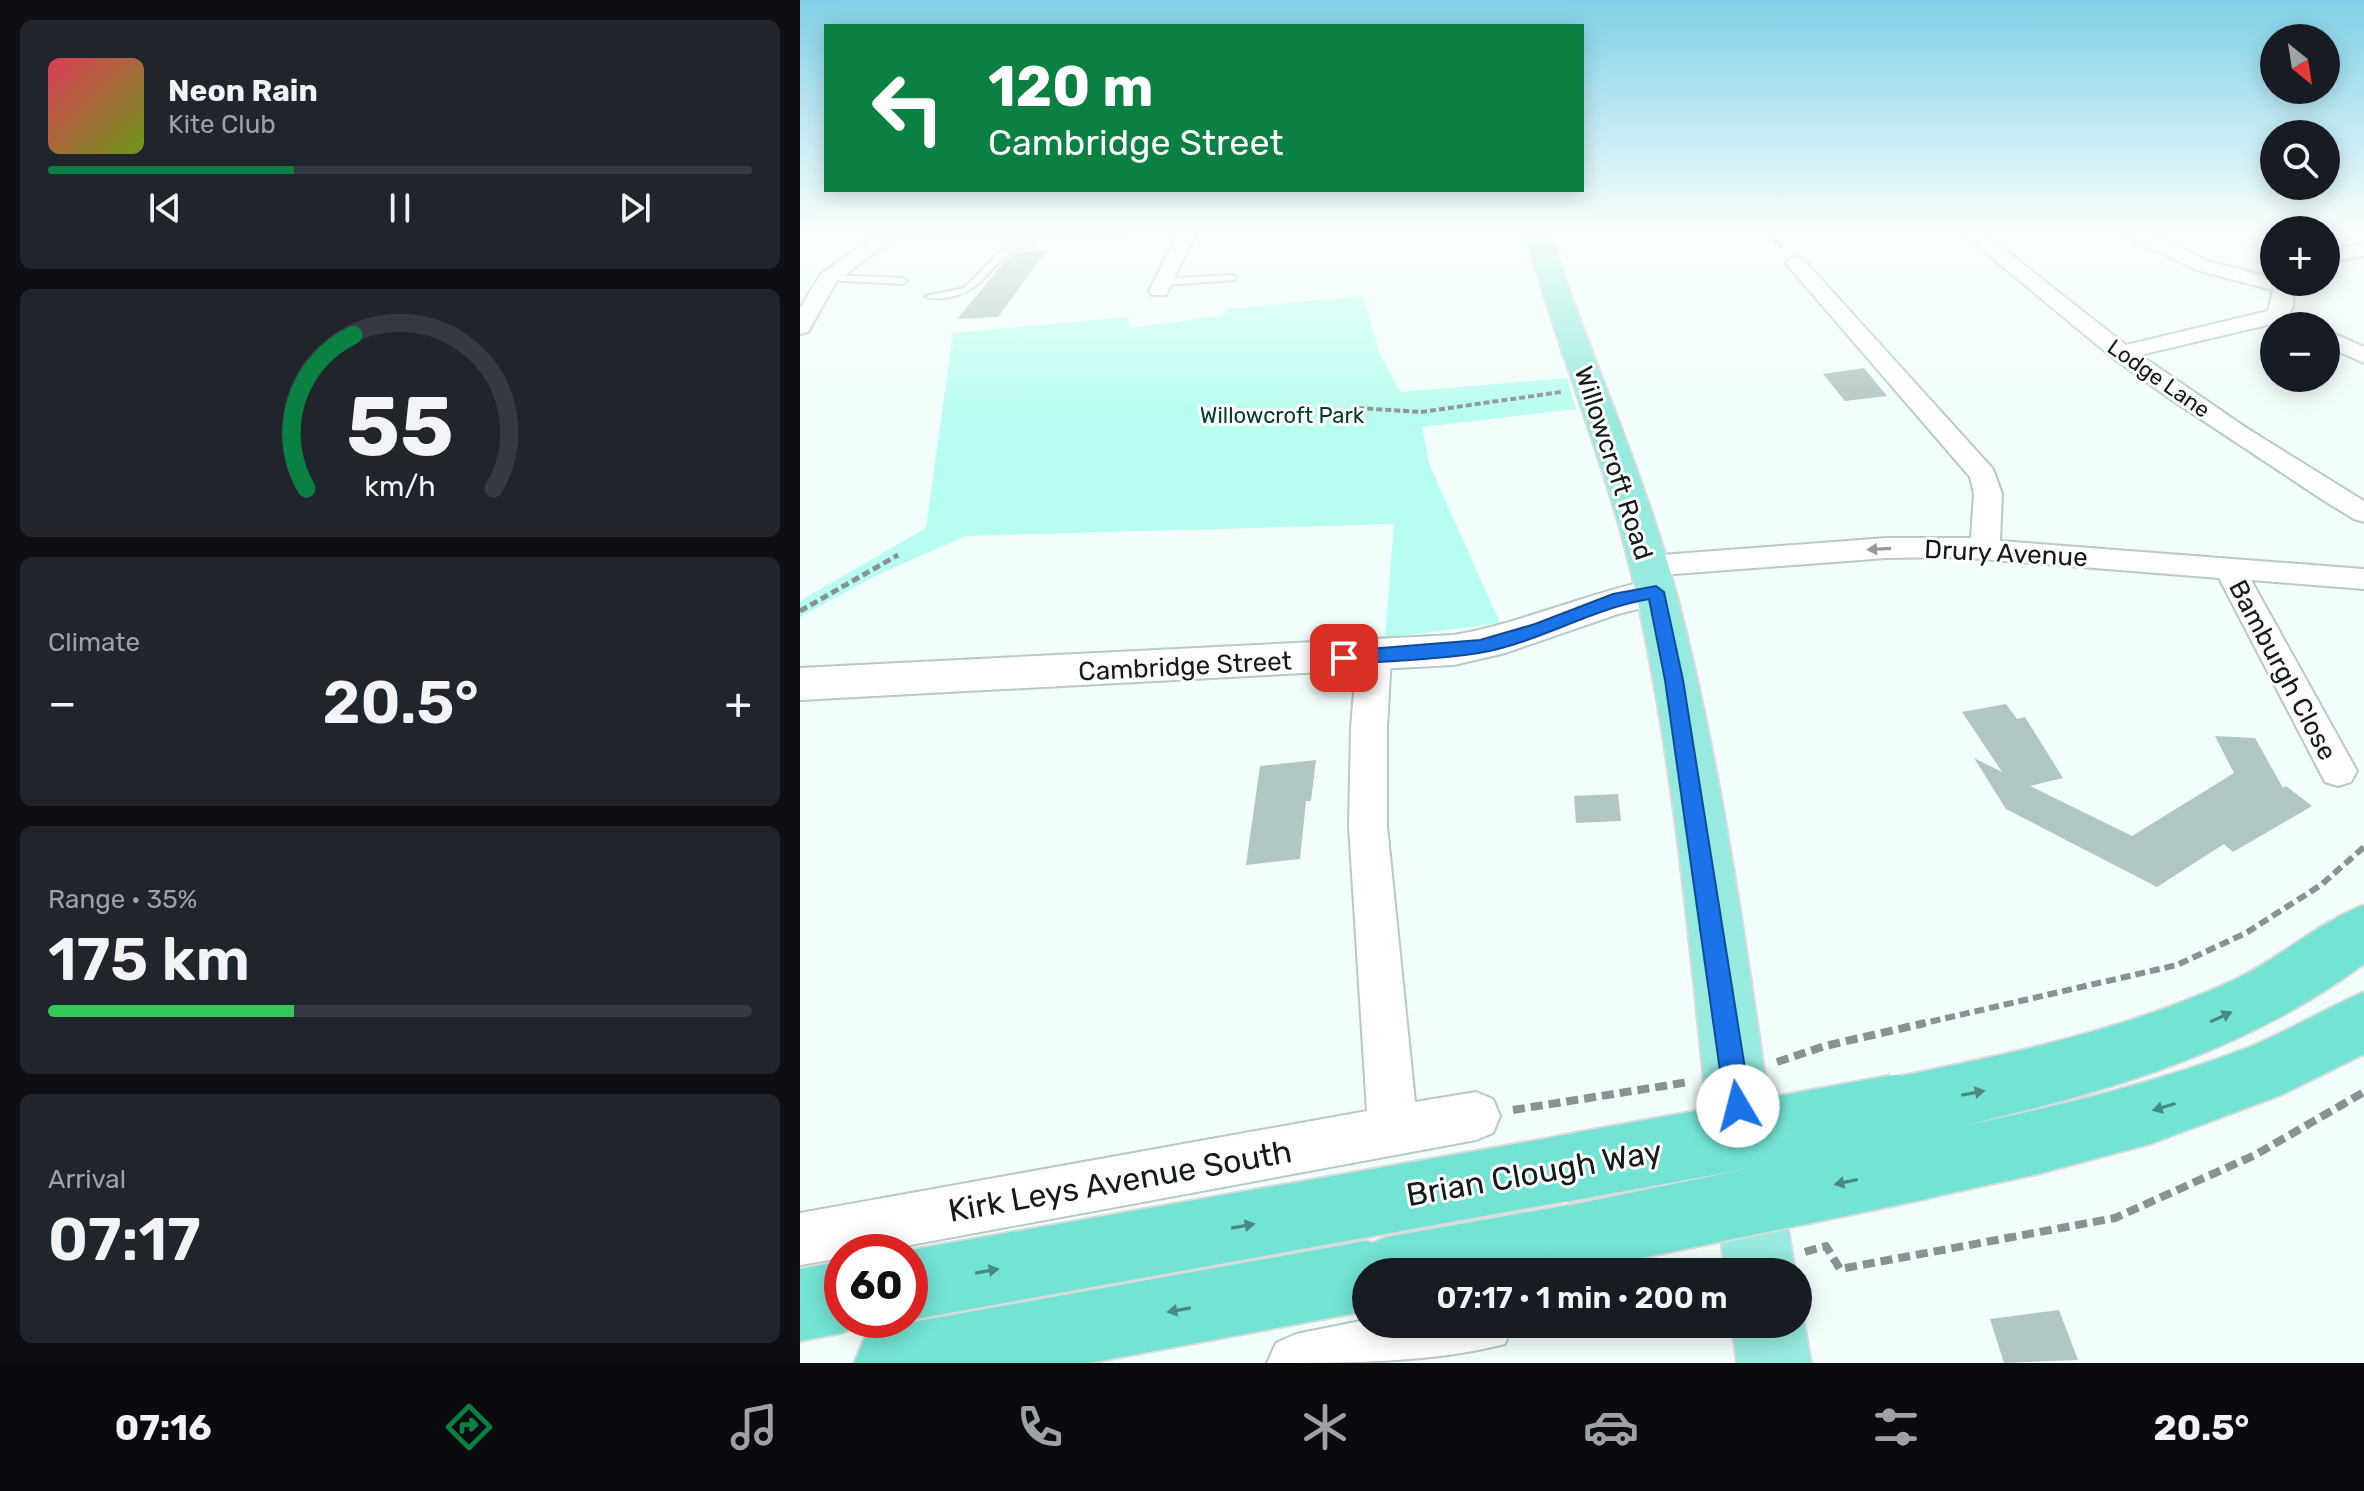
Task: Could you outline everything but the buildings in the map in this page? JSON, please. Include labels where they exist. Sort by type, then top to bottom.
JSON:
[{"type":"highway","name":"Brian Clough Way","points":[[928,1282],[2018,1084],[2098,1064],[2223,1017],[2316,966],[2364,931]]},
{"type":"highway","points":[[1464,1258],[2052,1141],[2163,1108],[2273,1067],[2364,1022]]},
{"type":"highway","points":[[891,1363],[1352,1279]]},
{"type":"highway","points":[[800,1305],[824,1300]]},
{"type":"main road","name":"Willowcroft Road","points":[[1557,292],[1652,579],[1674,680],[1734,1075],[1758,1258]]},
{"type":"main road","name":"Willowcroft Road","points":[[1770,1338],[1774,1363]]},
{"type":"street","points":[[800,327],[820,292]]},
{"type":"street","points":[[1821,292],[1983,475],[1988,494],[1985,549]]},
{"type":"street","name":"Lodge Lane","points":[[2047,292],[2121,353],[2364,513]]},
{"type":"street","points":[[2121,353],[2260,319]]},
{"type":"street","points":[[2340,344],[2364,356]]},
{"type":"street","name":"Drury Avenue","points":[[1652,579],[1886,548],[1985,549],[2364,579]]},
{"type":"street","name":"Bamburgh Close","points":[[2229,568],[2338,771]]},
{"type":"street","name":"Cambridge Street","points":[[800,684],[1374,656],[1480,646],[1541,628],[1619,598],[1652,579]]},
{"type":"street","points":[[1374,656],[1369,728],[1368,826],[1393,1131]]},
{"type":"street","name":"Kirk Leys Avenue South","points":[[800,1239],[1476,1116]]},
{"type":"street","points":[[1296,1363],[1417,1338]]},
{"type":"lane","points":[[930,296],[965,292]]},
{"type":"path","points":[[1341,413],[1358,408],[1421,412],[1589,388]]},
{"type":"path","points":[[800,611],[898,555]]},
{"type":"path","points":[[1476,1116],[1734,1075],[1825,1046],[2177,965],[2246,933],[2321,885],[2364,847]]},
{"type":"path","points":[[1807,1258],[1826,1246],[1840,1269],[2115,1218],[2255,1155],[2364,1092]]},
{"type":"green space","name":"Willowcroft Park","points":[[1363,296],[1379,352],[1400,392],[1567,378],[1576,409],[1422,427],[1430,466],[1500,623],[1385,638],[1394,524],[966,536],[879,574],[800,617],[800,601],[926,528],[953,333],[1128,317],[1130,328],[1225,315],[1226,309]]},
{"type":"route","points":[[1344,658],[1480,646],[1507,640],[1619,598],[1656,592],[1674,680],[1738,1106]]}]
